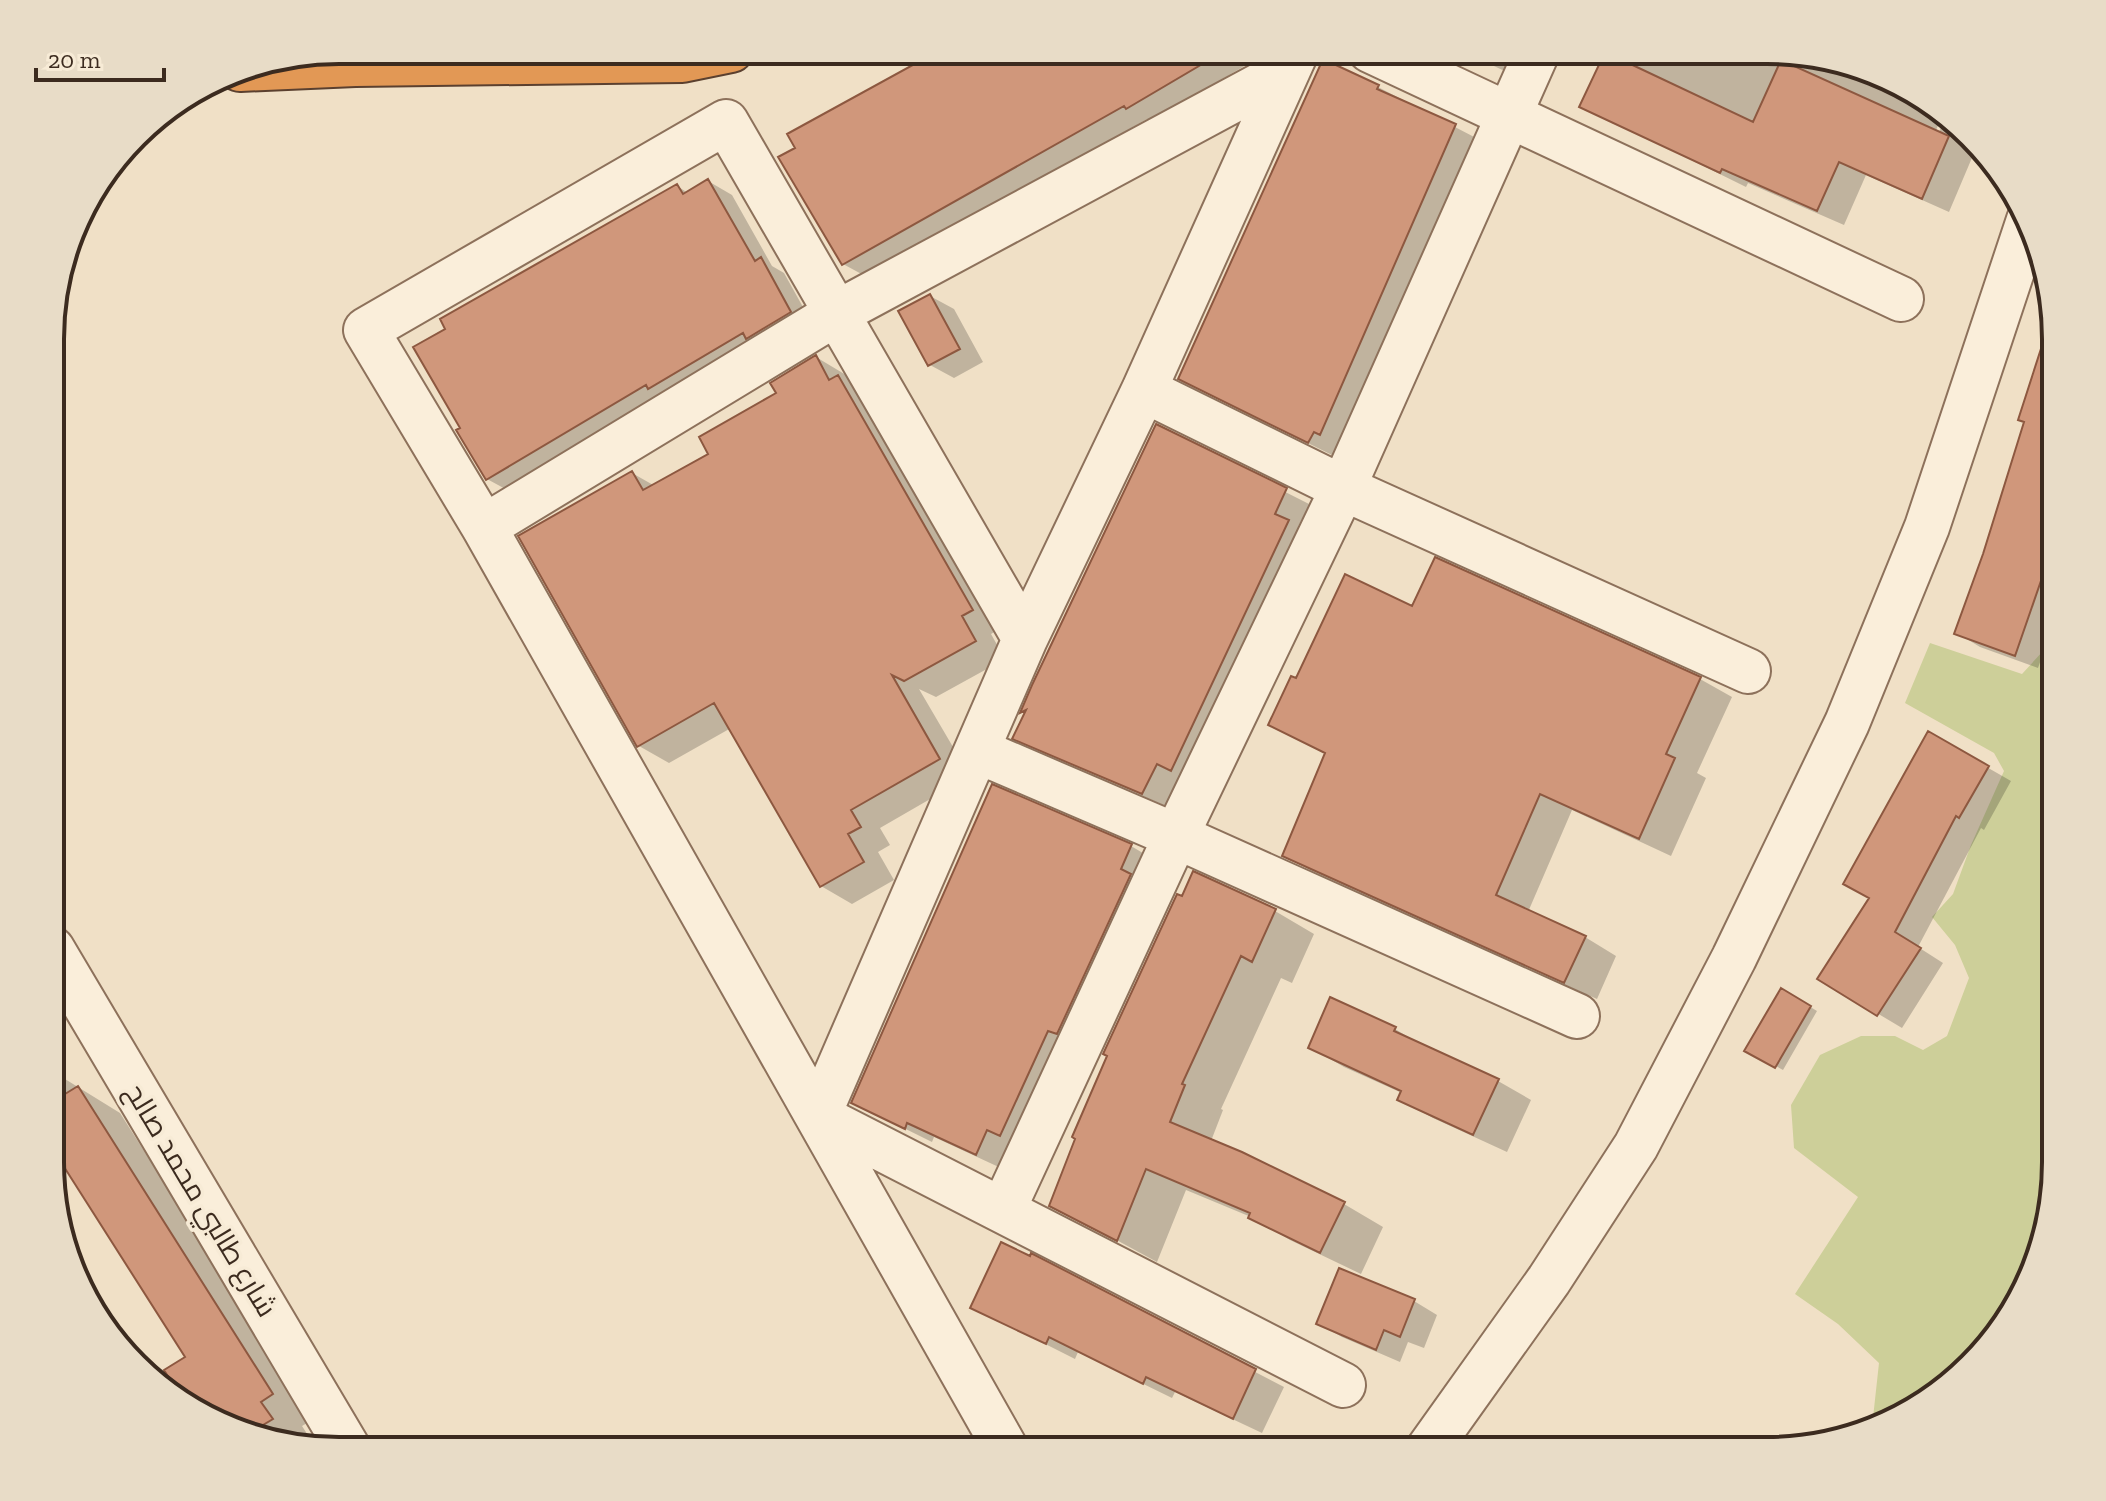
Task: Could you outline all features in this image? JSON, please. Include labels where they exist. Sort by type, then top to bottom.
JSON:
[{"type":"street","points":[[484,527],[837,313],[1284,65]]},
{"type":"street","points":[[818,1116],[1025,639],[1144,390],[1289,65]]},
{"type":"street","points":[[1401,65],[1901,299]]},
{"type":"street","points":[[1003,1210],[1176,836],[1343,488],[1532,65]]},
{"type":"street","points":[[999,1436],[484,527],[366,330],[726,122],[1025,639]]},
{"type":"street","points":[[1437,1437],[1549,1280],[1636,1146],[1734,958],[1847,723],[1927,527],[2023,239]]},
{"type":"street","points":[[1144,390],[1343,488],[1748,671]]},
{"type":"street","points":[[978,751],[1577,1016]]},
{"type":"street","name":"شارع طالبي محمد صالح","points":[[65,985],[328,1436]]},
{"type":"street","points":[[818,1116],[1343,1385]]},
{"type":"green space","points":[[1930,643],[2022,674],[2041,653],[2041,1180],[2033,1233],[2005,1300],[1962,1357],[1920,1391],[1873,1415],[1879,1363],[1838,1324],[1795,1294],[1858,1197],[1794,1148],[1791,1105],[1820,1055],[1861,1036],[1895,1036],[1923,1050],[1947,1036],[1969,978],[1955,945],[1932,917],[1953,894],[2004,771],[1994,753],[1905,703]]},
{"type":"building","points":[[913,65],[1201,65],[842,265],[778,157],[795,148],[787,134]]},
{"type":"building","points":[[1320,65],[1336,65],[1379,85],[1377,89],[1456,124],[1320,435],[1314,432],[1308,443],[1178,379]]},
{"type":"building","points":[[1599,65],[1632,65],[1753,122],[1779,65],[1785,65],[1794,66],[1949,136],[1922,199],[1839,162],[1817,211],[1722,169],[1720,173],[1579,107]]},
{"type":"building","points":[[708,179],[755,261],[761,257],[791,312],[746,339],[743,333],[648,389],[646,385],[486,480],[413,347],[445,329],[440,319],[677,184],[683,194]]},
{"type":"building","points":[[930,294],[960,349],[928,366],[898,311]]},
{"type":"building","points":[[2041,349],[2041,581],[2015,656],[1954,634],[1983,554],[2024,422],[2018,420]]},
{"type":"building","points":[[816,355],[829,380],[838,375],[973,610],[962,616],[976,641],[904,681],[892,675],[940,759],[851,810],[861,827],[848,834],[864,862],[820,887],[714,703],[637,747],[518,536],[632,471],[643,490],[708,454],[699,437],[776,393],[770,383]]},
{"type":"building","points":[[1156,424],[1287,488],[1275,514],[1289,520],[1171,771],[1157,764],[1142,794],[1012,739],[1026,710],[1020,713],[1032,685]]},
{"type":"building","points":[[1435,557],[1701,677],[1666,754],[1675,758],[1639,839],[1540,794],[1496,895],[1586,936],[1564,983],[1282,856],[1325,753],[1268,725],[1291,676],[1296,678],[1345,574],[1412,606]]},
{"type":"building","points":[[1928,731],[1989,766],[1959,818],[1956,816],[1895,932],[1921,948],[1877,1016],[1817,979],[1869,898],[1843,884]]},
{"type":"building","points":[[992,784],[1132,844],[1121,869],[1131,874],[1057,1034],[1048,1031],[1000,1136],[987,1130],[976,1155],[907,1123],[905,1129],[851,1103]]},
{"type":"building","points":[[1193,871],[1276,909],[1252,962],[1241,956],[1182,1084],[1185,1085],[1170,1122],[1242,1152],[1345,1202],[1320,1253],[1248,1218],[1250,1213],[1146,1169],[1117,1241],[1049,1206],[1075,1139],[1072,1137],[1107,1056],[1103,1054],[1177,894],[1182,896]]},
{"type":"building","points":[[1781,988],[1811,1006],[1775,1068],[1744,1051]]},
{"type":"building","points":[[1330,997],[1396,1027],[1394,1031],[1499,1079],[1473,1135],[1397,1100],[1401,1091],[1308,1048]]},
{"type":"building","points":[[78,1086],[273,1394],[261,1402],[273,1419],[262,1426],[234,1416],[201,1400],[169,1379],[164,1370],[185,1357],[65,1168],[65,1094]]},
{"type":"building","points":[[1001,1242],[1030,1256],[1031,1253],[1256,1369],[1233,1419],[1146,1377],[1143,1384],[1049,1337],[1046,1344],[970,1308]]},
{"type":"building","points":[[1339,1268],[1415,1299],[1400,1337],[1384,1330],[1376,1350],[1316,1324]]}]
